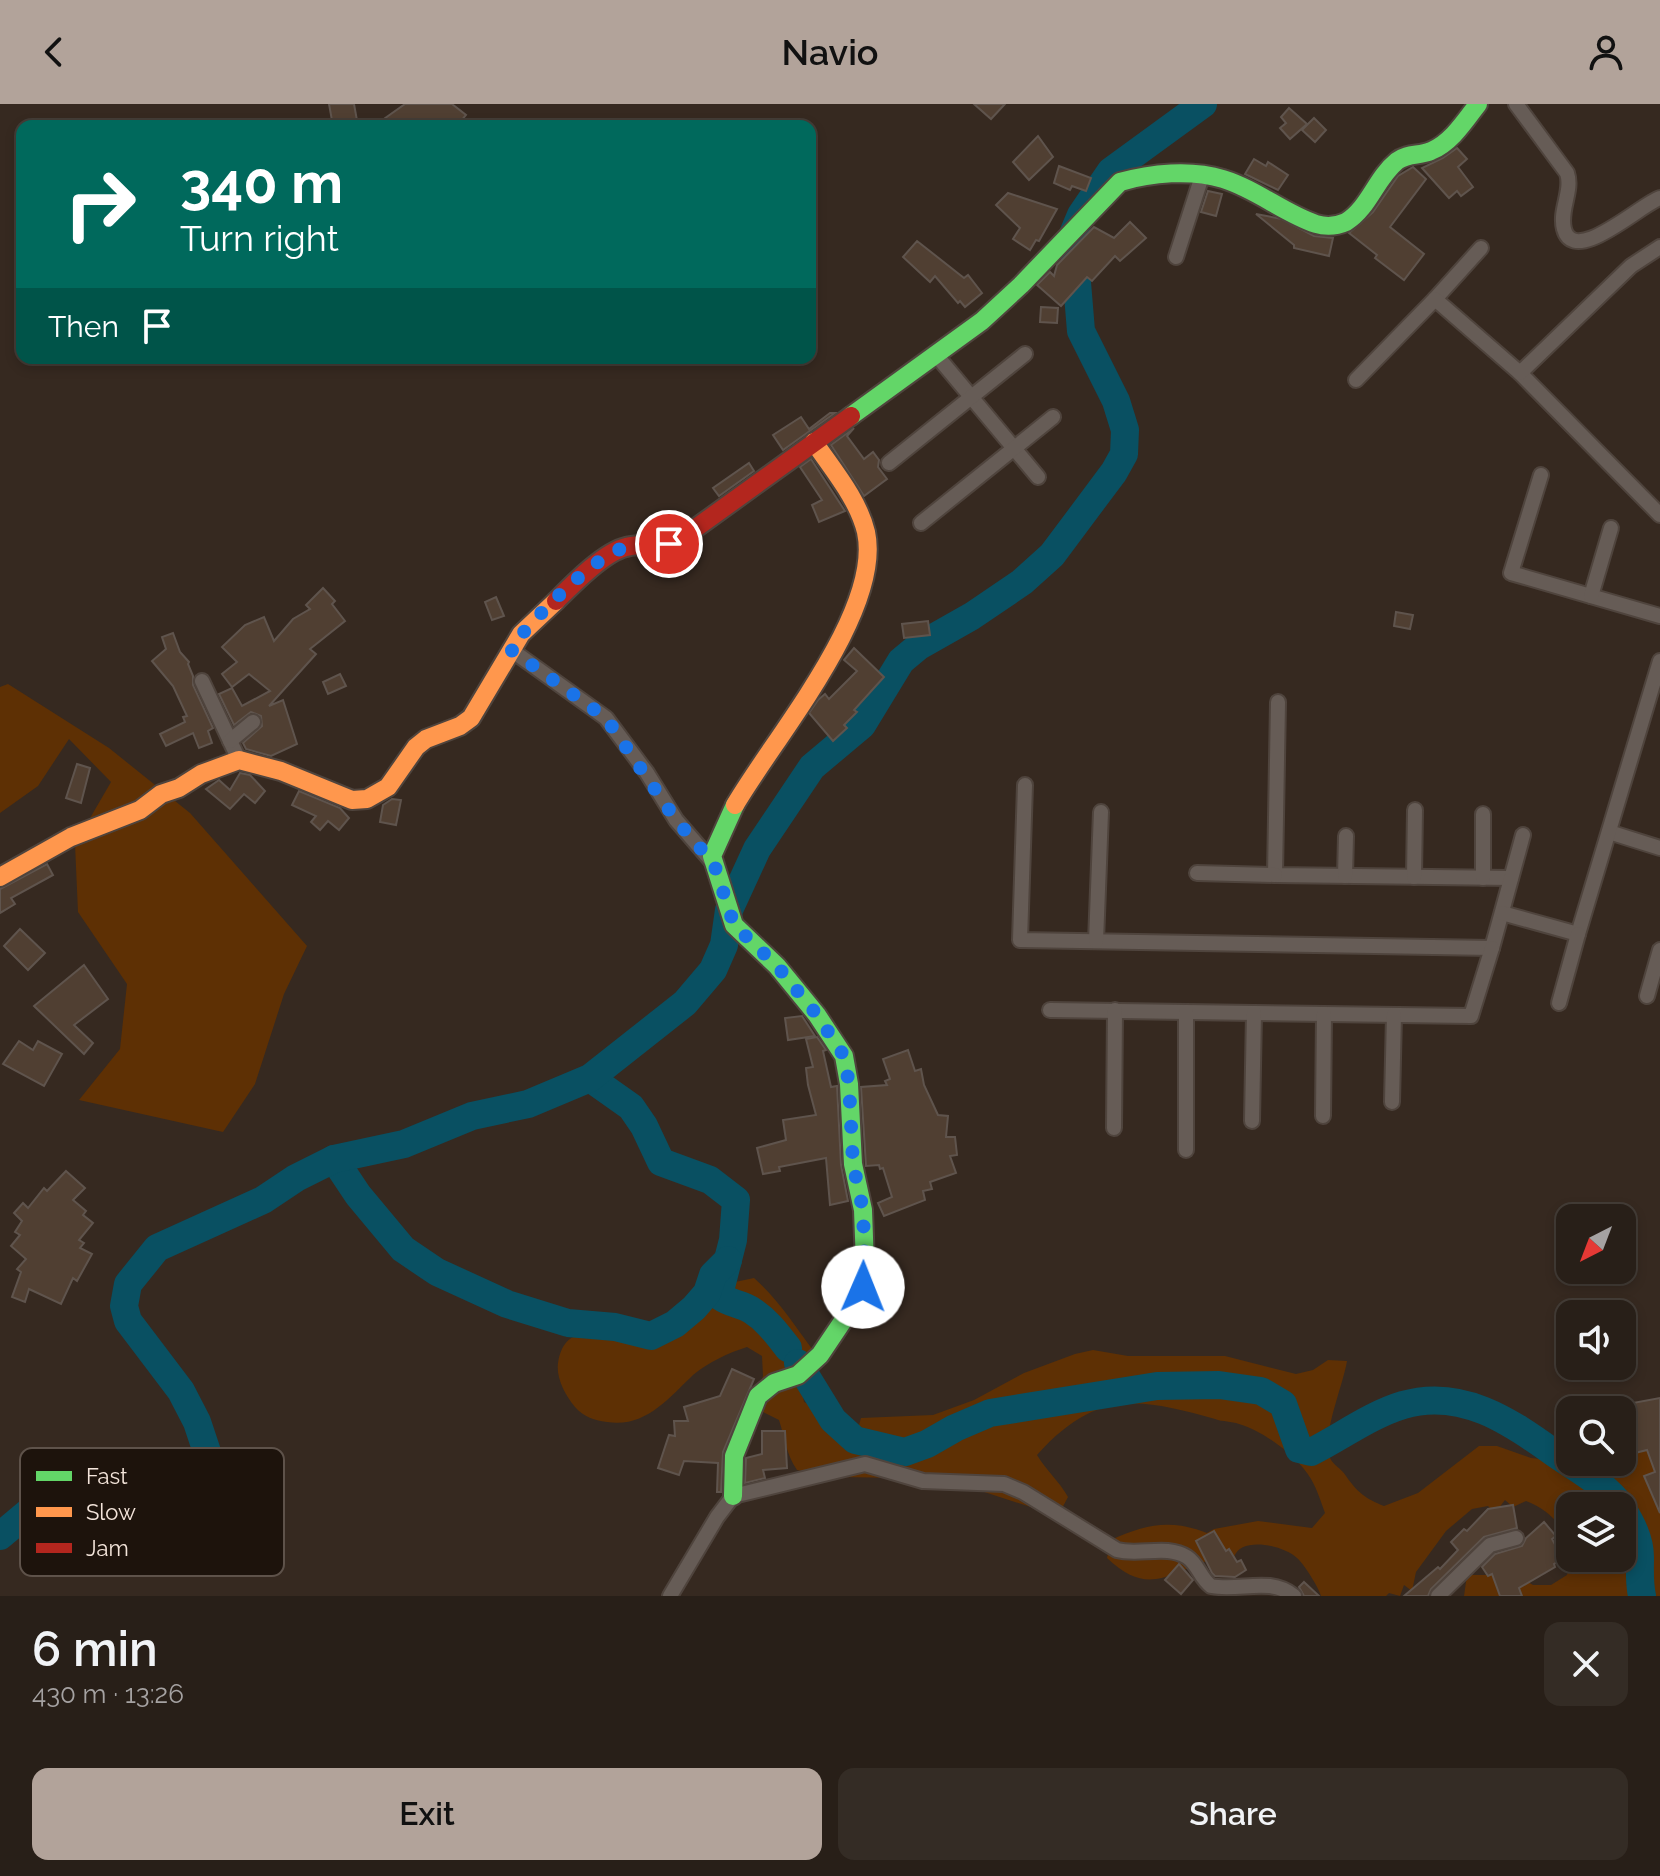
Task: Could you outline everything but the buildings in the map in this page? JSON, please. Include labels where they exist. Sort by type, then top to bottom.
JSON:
[{"type":"street","points":[[0,877],[71,837],[140,810],[161,794],[239,760],[281,771],[352,800],[364,801],[376,796],[385,790],[421,742],[462,727],[471,718],[510,649],[543,612],[610,555],[625,547],[669,544],[682,538],[937,356],[1002,304],[1120,182],[1128,178],[1188,174],[1221,178],[1256,192],[1316,224],[1325,227],[1335,225],[1344,223],[1360,208],[1399,159],[1435,150],[1478,104]]},
{"type":"street","points":[[1516,104],[1569,177],[1563,219],[1565,233],[1571,239],[1581,242],[1601,235],[1649,202],[1660,198]]},
{"type":"street","points":[[1176,257],[1202,176]]},
{"type":"street","points":[[1520,373],[1631,266],[1660,247]]},
{"type":"street","points":[[1356,380],[1481,248]]},
{"type":"street","points":[[1435,299],[1520,373],[1660,515]]},
{"type":"street","points":[[889,463],[1025,354]]},
{"type":"street","points":[[937,356],[1038,477]]},
{"type":"street","points":[[921,523],[1053,417]]},
{"type":"street","points":[[670,1596],[733,1496],[734,1456],[754,1404],[764,1389],[800,1374],[820,1355],[849,1316],[865,1275],[863,1210],[853,1164],[849,1084],[844,1056],[817,1015],[777,966],[731,921],[714,864],[714,848],[730,814],[839,639],[869,568],[864,527],[814,442]]},
{"type":"street","points":[[1541,475],[1511,573],[1660,616]]},
{"type":"street","points":[[1591,596],[1611,528]]},
{"type":"street","points":[[510,649],[606,718],[676,820],[714,864]]},
{"type":"street","points":[[1559,1003],[1660,661]]},
{"type":"street","points":[[202,681],[239,760]]},
{"type":"street","points":[[1275,875],[1278,702]]},
{"type":"street","points":[[1645,712],[1660,716]]},
{"type":"street","points":[[230,741],[253,722]]},
{"type":"street","points":[[1025,785],[1020,940],[1492,948]]},
{"type":"street","points":[[1414,877],[1415,810]]},
{"type":"street","points":[[1096,941],[1101,812]]},
{"type":"street","points":[[1483,814],[1483,878]]},
{"type":"street","points":[[1609,832],[1660,848]]},
{"type":"street","points":[[1050,1010],[1471,1016],[1523,835]]},
{"type":"street","points":[[1345,876],[1346,836]]},
{"type":"street","points":[[1197,873],[1511,878]]},
{"type":"street","points":[[1502,913],[1578,934]]},
{"type":"street","points":[[1647,996],[1660,950]]},
{"type":"street","points":[[1114,1128],[1115,1010]]},
{"type":"street","points":[[1186,1012],[1186,1150]]},
{"type":"street","points":[[1252,1121],[1254,1013]]},
{"type":"street","points":[[1323,1116],[1324,1014]]},
{"type":"street","points":[[1392,1102],[1394,1015]]},
{"type":"street","points":[[733,1496],[865,1464],[923,1481],[1004,1484],[1023,1492],[1117,1550],[1140,1553],[1168,1551],[1184,1555],[1193,1562],[1210,1592],[1271,1585],[1294,1596]]},
{"type":"street","points":[[1438,1596],[1490,1545],[1516,1538]]},
{"type":"shaded area","points":[[8,684],[109,748],[190,813],[307,946],[284,994],[255,1084],[223,1132],[79,1100],[120,1049],[127,984],[78,912],[75,844],[111,782],[69,739],[38,786],[0,813],[0,687]]},
{"type":"shaded area","points":[[754,1278],[780,1305],[816,1354],[796,1360],[804,1402],[821,1410],[855,1439],[861,1418],[933,1415],[974,1400],[1024,1373],[1093,1350],[1128,1356],[1225,1356],[1296,1374],[1313,1370],[1328,1360],[1347,1361],[1330,1424],[1330,1458],[1358,1491],[1384,1506],[1418,1493],[1479,1446],[1497,1446],[1531,1458],[1556,1458],[1556,1476],[1636,1476],[1636,1443],[1646,1449],[1660,1469],[1660,1596],[1464,1596],[1467,1575],[1517,1575],[1533,1585],[1551,1585],[1568,1572],[1636,1572],[1636,1492],[1556,1492],[1556,1522],[1548,1513],[1526,1501],[1513,1507],[1505,1500],[1495,1513],[1488,1506],[1472,1509],[1446,1531],[1416,1572],[1412,1591],[1404,1585],[1400,1596],[1389,1593],[1386,1596],[1321,1596],[1297,1558],[1273,1546],[1245,1546],[1234,1557],[1212,1559],[1157,1579],[1134,1576],[1107,1558],[1111,1540],[1159,1525],[1182,1526],[1207,1533],[1258,1521],[1312,1528],[1325,1513],[1305,1471],[1269,1439],[1236,1423],[1163,1406],[1140,1404],[1119,1404],[1078,1419],[1037,1455],[1068,1497],[1060,1512],[1043,1511],[969,1487],[909,1478],[835,1477],[797,1470],[779,1420],[763,1412],[756,1394],[763,1376],[762,1356],[747,1347],[706,1366],[655,1410],[633,1421],[621,1423],[593,1419],[578,1410],[568,1397],[560,1380],[558,1363],[563,1347],[571,1338],[595,1334],[650,1342],[679,1335],[701,1317],[712,1300],[721,1297],[735,1282]]},
{"type":"waterway","points":[[206,1448],[181,1391],[128,1321],[124,1306],[128,1284],[157,1248],[263,1200],[296,1178],[334,1159],[404,1144],[472,1116],[528,1104],[590,1078],[685,1003],[713,970],[724,945],[729,910],[757,849],[812,767],[862,725],[901,661],[919,646],[972,616],[1022,582],[1052,555],[1114,472],[1124,454],[1125,430],[1116,401],[1081,331],[1073,234],[1081,215],[1111,171],[1203,104]]},
{"type":"waterway","points":[[590,1078],[631,1107],[661,1162],[710,1180],[736,1200],[733,1240],[721,1297],[757,1314],[788,1348]]},
{"type":"waterway","points":[[334,1159],[358,1195],[403,1249],[437,1272],[507,1304],[568,1323],[615,1327],[651,1336],[675,1324],[694,1308],[707,1293],[713,1275],[728,1260]]},
{"type":"waterway","points":[[798,1363],[833,1420],[855,1440],[905,1452],[990,1413],[1157,1386],[1219,1385],[1261,1391],[1283,1404],[1299,1449],[1311,1452],[1367,1420],[1403,1405],[1424,1401],[1465,1404],[1520,1430],[1608,1492]]},
{"type":"waterway","points":[[0,1536],[20,1519]]},
{"type":"waterway","points":[[1636,1538],[1642,1596]]},
{"type":"traffic: fast","points":[[851,416],[982,321],[1120,182],[1171,173],[1211,176],[1235,183],[1316,224],[1339,224],[1361,209],[1397,161],[1431,151],[1445,143],[1478,104]]},
{"type":"traffic: fast","points":[[733,1496],[734,1456],[758,1396],[774,1383],[798,1375],[820,1355],[857,1300],[863,1287],[865,1265],[863,1210],[853,1164],[849,1084],[844,1056],[817,1015],[777,966],[734,925],[712,856],[735,805]]},
{"type":"traffic: slow","points":[[735,805],[822,673],[858,599],[867,564],[866,532],[857,508],[814,442]]},
{"type":"traffic: slow","points":[[0,877],[71,837],[140,810],[161,794],[239,760],[281,771],[352,800],[367,799],[388,787],[416,747],[426,739],[460,726],[471,718],[521,634],[556,601]]},
{"type":"traffic: jam","points":[[556,601],[589,570],[617,550],[682,538],[851,416]]},
{"type":"route","points":[[669,544],[625,547],[610,555],[551,604],[510,649],[582,699],[606,718],[621,736],[676,820],[714,864],[731,921],[777,966],[817,1015],[844,1056],[849,1084],[853,1164],[863,1210],[863,1287]]}]
